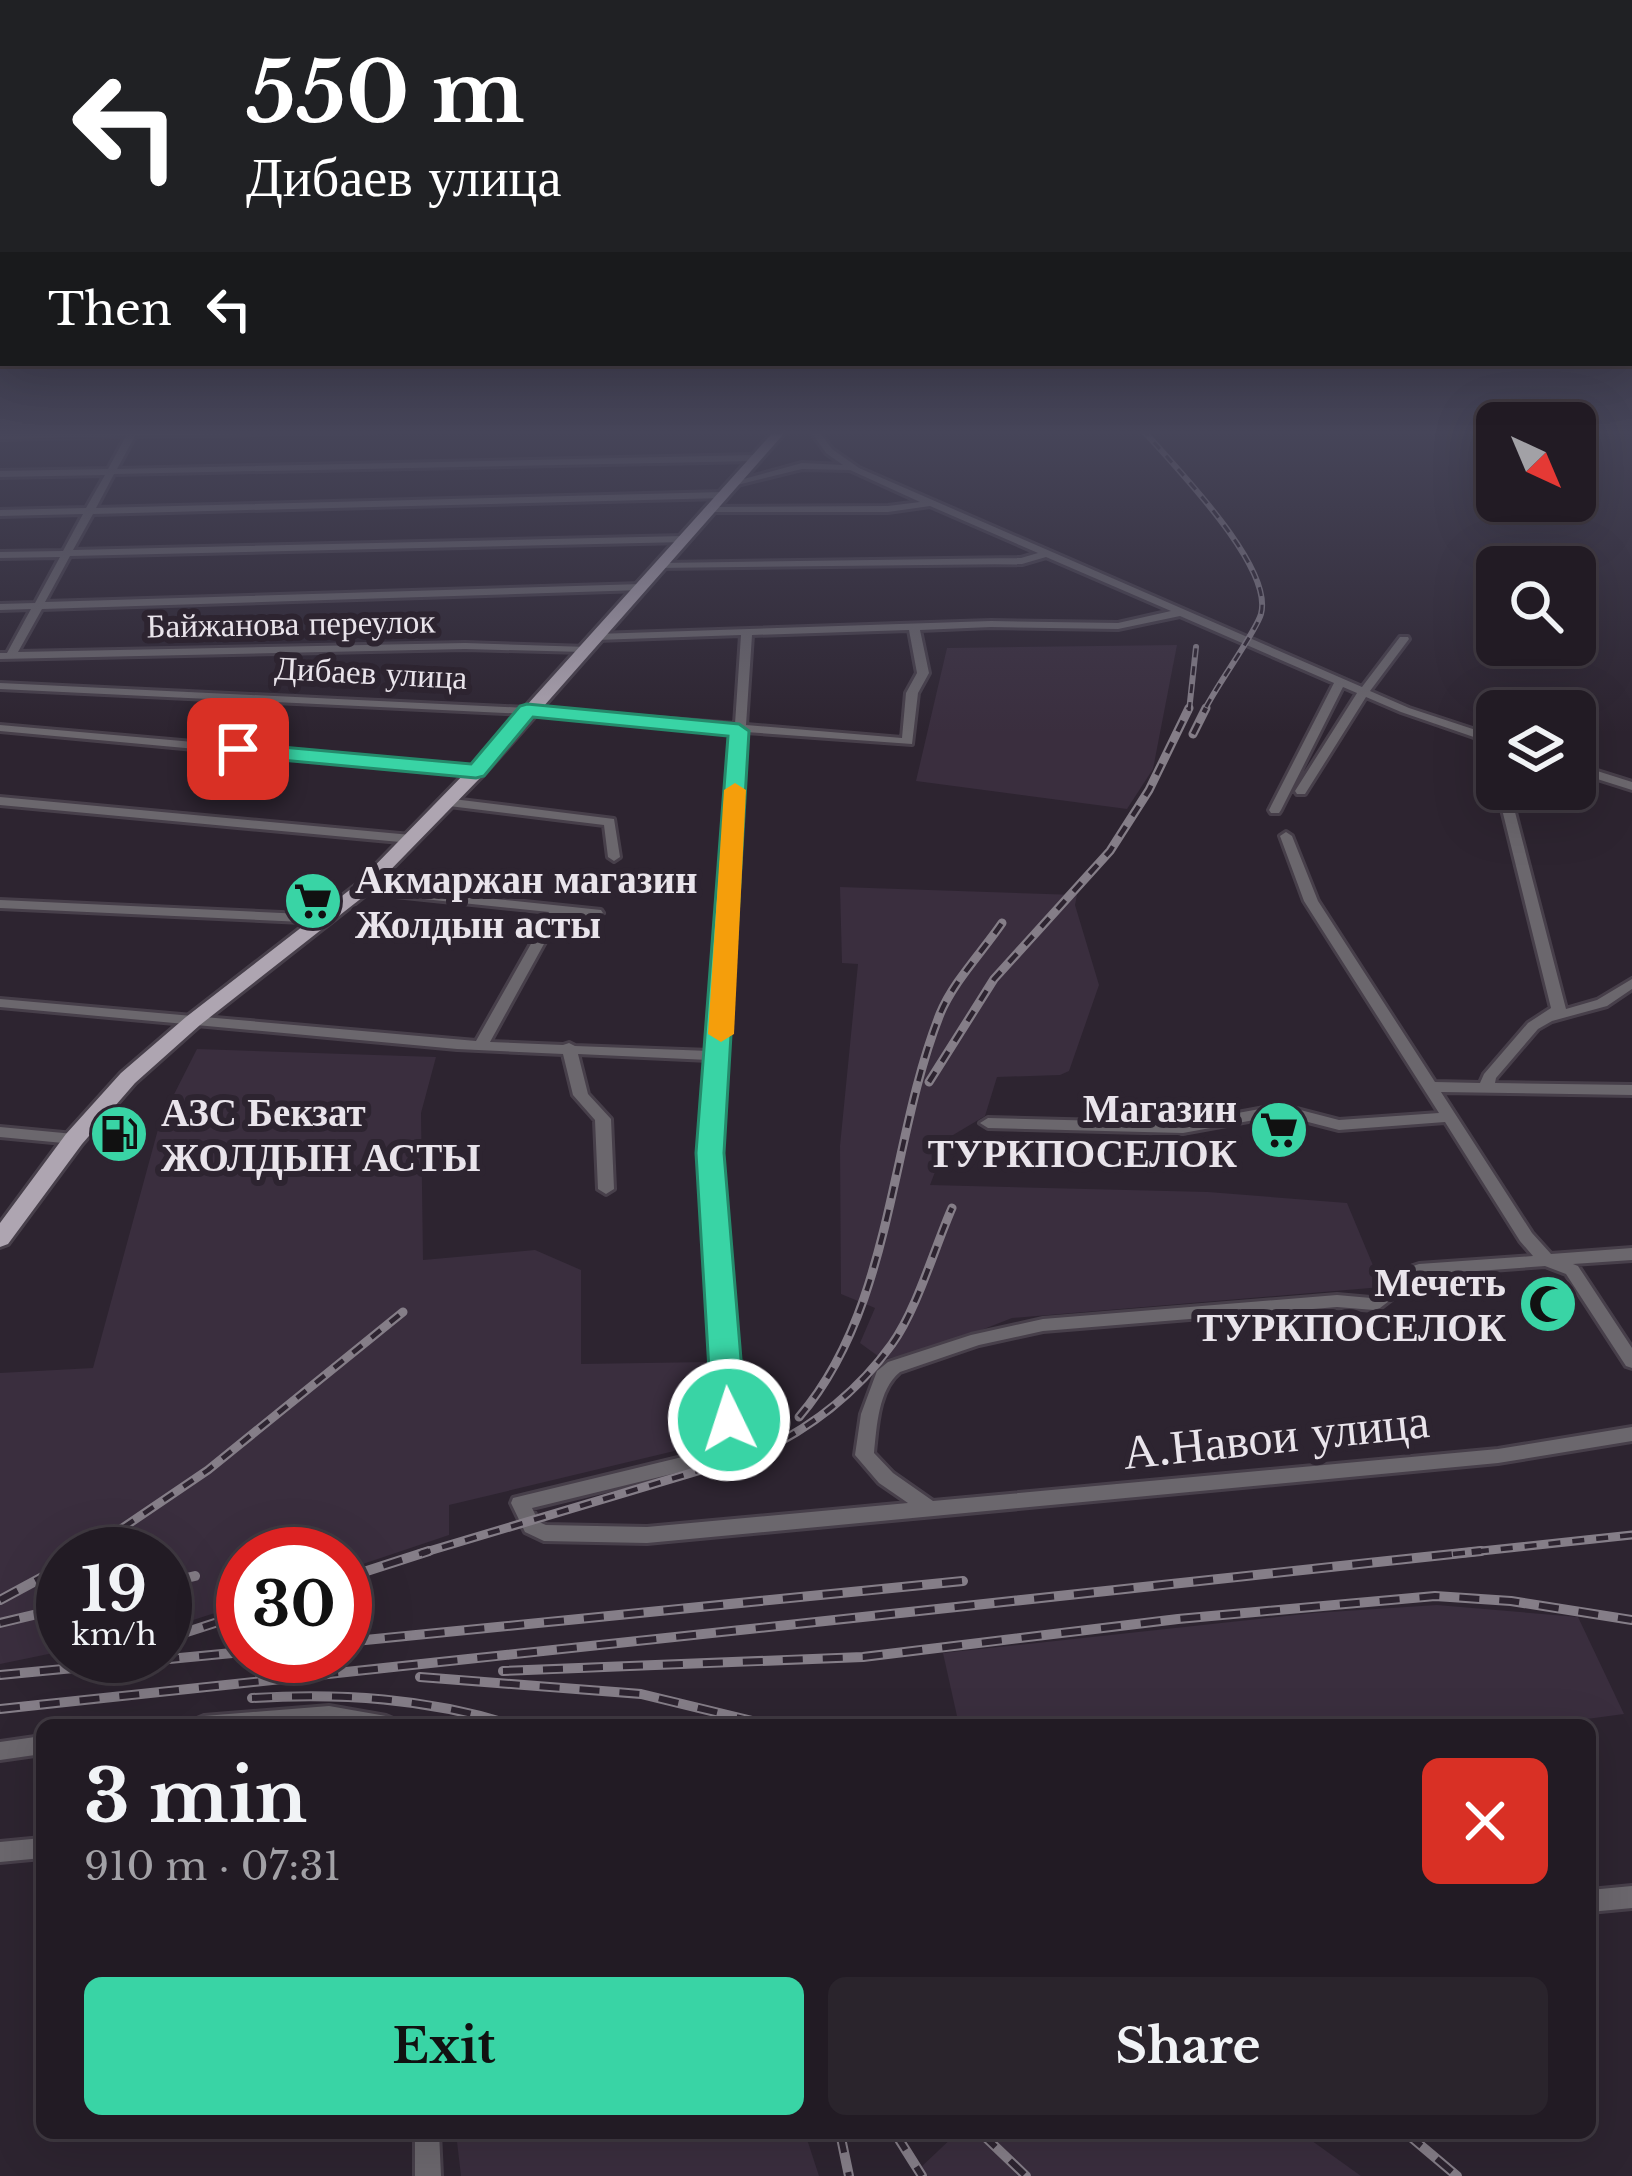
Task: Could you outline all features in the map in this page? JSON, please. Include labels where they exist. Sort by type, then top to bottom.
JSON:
[{"type":"main road","points":[[0,1239],[74,1139],[128,1078],[362,889],[476,771],[692,531]]},
{"type":"street","points":[[5,656],[79,531]]},
{"type":"street","points":[[993,531],[1340,683],[1476,733]]},
{"type":"street","points":[[0,555],[685,539]]},
{"type":"street","points":[[660,566],[1022,561],[1045,554]]},
{"type":"street","points":[[0,607],[642,587]]},
{"type":"street","name":"Байжанова переулок","points":[[5,656],[590,643],[747,631],[1118,626],[1178,613]]},
{"type":"street","name":"Дибаев улица","points":[[0,686],[527,711],[908,742],[912,693],[923,673],[914,627]]},
{"type":"street","points":[[0,1003],[481,1046],[720,1056],[747,631]]},
{"type":"street","points":[[1301,791],[1404,639]]},
{"type":"street","points":[[1275,810],[1340,683]]},
{"type":"street","points":[[0,728],[476,771]]},
{"type":"street","points":[[1596,775],[1632,786]]},
{"type":"street","points":[[0,801],[411,839]]},
{"type":"street","points":[[445,802],[592,816],[610,822],[614,857]]},
{"type":"street","points":[[1508,810],[1559,1010],[1554,1017]]},
{"type":"street","points":[[1286,836],[1312,901],[1526,1237],[1547,1261],[1571,1270],[1632,1362]]},
{"type":"street","points":[[362,889],[596,913]]},
{"type":"street","points":[[0,904],[325,919]]},
{"type":"street","points":[[481,1046],[557,909]]},
{"type":"street","points":[[1486,1088],[1489,1077],[1533,1026],[1601,1003],[1632,984]]},
{"type":"street","points":[[569,1047],[581,1095],[603,1119],[606,1189]]},
{"type":"street","name":"А.Навои улица","points":[[720,1056],[710,1153],[728,1445],[713,1457],[520,1503],[532,1526],[544,1532],[608,1536],[1056,1500],[1498,1456],[1632,1434]]},
{"type":"street","points":[[1430,1087],[1632,1090]]},
{"type":"street","points":[[988,1123],[1183,1128],[1281,1110],[1339,1125],[1449,1117]]},
{"type":"street","points":[[0,1132],[74,1139]]},
{"type":"street","points":[[927,1507],[886,1478],[864,1455],[877,1388],[895,1367],[977,1339],[1043,1325],[1337,1301],[1375,1304],[1419,1270],[1632,1254]]},
{"type":"street","points":[[279,1719],[329,1715],[352,1719]]},
{"type":"street","points":[[0,1751],[36,1746]]},
{"type":"street","points":[[0,1852],[36,1849]]},
{"type":"street","points":[[1596,1900],[1632,1897]]},
{"type":"street","points":[[427,2139],[428,2176]]},
{"type":"shaded area","points":[[1177,645],[1153,769],[1127,809],[916,781],[947,648]]},
{"type":"shaded area","points":[[840,887],[1077,895],[1075,905],[1099,985],[1069,1071],[997,1077],[985,1116],[948,1138],[930,1185],[1208,1192],[1347,1203],[1382,1287],[1012,1318],[920,1354],[882,1359],[860,1343],[875,1308],[841,1294],[840,1146],[858,964],[842,963]]},
{"type":"shaded area","points":[[197,1049],[436,1057],[421,1113],[423,1260],[535,1250],[581,1270],[581,1364],[709,1362],[712,1442],[449,1505],[449,1535],[372,1561],[372,1527],[216,1527],[216,1613],[192,1620],[192,1527],[36,1527],[36,1657],[0,1664],[0,1373],[93,1368],[160,1122]]},
{"type":"shaded area","points":[[1437,1605],[1578,1617],[1624,1714],[1587,1719],[958,1719],[943,1653],[1314,1613]]},
{"type":"shaded area","points":[[457,2139],[807,2139],[819,2176],[461,2176]]},
{"type":"shaded area","points":[[951,2139],[1309,2139],[1361,2176],[922,2176],[919,2169]]},
{"type":"railway","points":[[1204,711],[1261,614],[1261,594],[1252,570],[1228,531]]},
{"type":"railway","points":[[1189,711],[1196,647]]},
{"type":"railway","points":[[929,1082],[994,979],[1110,851],[1149,790],[1189,708]]},
{"type":"railway","points":[[1193,734],[1206,708]]},
{"type":"railway","points":[[799,1417],[830,1373],[854,1326],[940,1014],[1002,923]]},
{"type":"railway","points":[[428,1551],[755,1454],[794,1434],[847,1394],[892,1344],[952,1208]]},
{"type":"railway","points":[[124,1527],[208,1470],[403,1312]]},
{"type":"railway","points":[[1453,1554],[1632,1535]]},
{"type":"railway","points":[[372,1569],[428,1551]]},
{"type":"railway","points":[[419,1554],[428,1551]]},
{"type":"railway","points":[[0,1709],[1481,1551]]},
{"type":"railway","points":[[0,1600],[36,1581]]},
{"type":"railway","points":[[372,1639],[963,1581]]},
{"type":"railway","points":[[503,1671],[863,1657],[1178,1619],[1435,1596],[1511,1601],[1632,1620]]},
{"type":"railway","points":[[0,1623],[36,1614]]},
{"type":"railway","points":[[192,1630],[216,1623]]},
{"type":"railway","points":[[0,1675],[216,1655]]},
{"type":"railway","points":[[420,1677],[641,1694],[744,1719]]},
{"type":"railway","points":[[252,1698],[384,1700],[491,1719]]},
{"type":"railway","points":[[841,2139],[849,2176]]},
{"type":"railway","points":[[899,2139],[922,2176]]},
{"type":"railway","points":[[987,2139],[1026,2176]]},
{"type":"railway","points":[[1413,2139],[1457,2176]]},
{"type":"slow traffic","points":[[721,1034],[735,790]]},
{"type":"place","name":"Акмаржан магазин Жолдын асты","points":[[313,901]]},
{"type":"place","name":"Магазин ТУРКПОСЕЛОК","points":[[1279,1130]]},
{"type":"place","name":"АЗС Бекзат ЖОЛДЫН АСТЫ","points":[[119,1134]]},
{"type":"place","name":"Мечеть ТУРКПОСЕЛОК","points":[[1548,1304]]},
{"type":"route","points":[[238,749],[476,771],[527,711],[739,731],[710,1153],[729,1420]]}]
